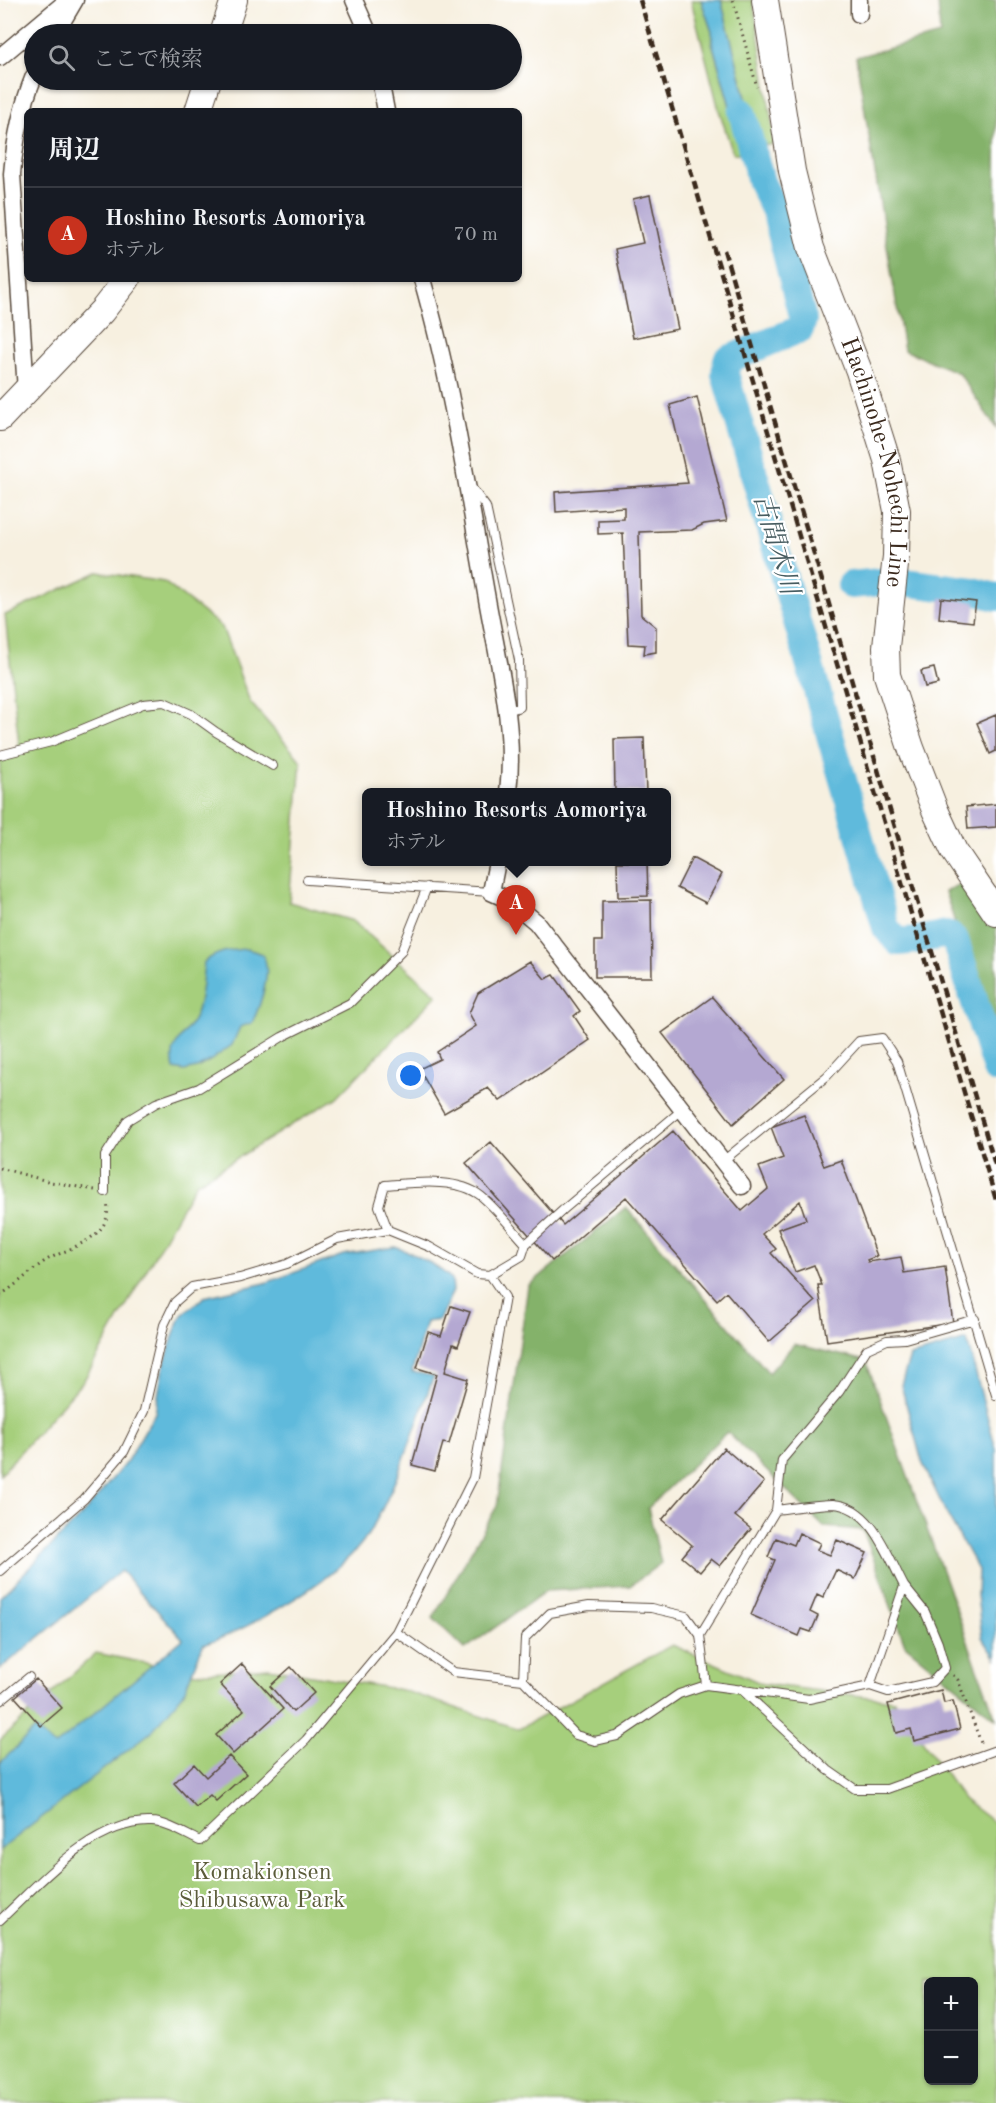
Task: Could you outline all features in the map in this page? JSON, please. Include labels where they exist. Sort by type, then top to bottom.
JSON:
[{"type":"main road","points":[[226,24],[234,0]]},
{"type":"main road","name":"Hachinohe-Nohechi Line","points":[[765,0],[792,171],[811,248],[859,371],[887,460],[897,511],[896,556],[886,647],[887,675],[911,748],[935,810],[954,851],[986,884],[996,913]]},
{"type":"main road","points":[[199,108],[205,90]]},
{"type":"main road","points":[[0,418],[102,311],[125,282]]},
{"type":"street","points":[[39,24],[68,0]]},
{"type":"street","points":[[61,24],[75,0]]},
{"type":"street","points":[[354,0],[365,24]]},
{"type":"street","points":[[0,57],[24,37]]},
{"type":"street","points":[[26,391],[12,174],[14,145],[29,90]]},
{"type":"street","points":[[382,90],[385,108]]},
{"type":"street","points":[[423,282],[439,338],[507,711],[508,788]]},
{"type":"street","points":[[496,866],[490,892],[510,901],[536,922],[742,1186]]},
{"type":"lane","points":[[0,755],[51,742],[143,704],[164,702],[191,714],[216,732],[273,766]]},
{"type":"lane","points":[[307,880],[490,892]]},
{"type":"lane","points":[[105,1192],[105,1156],[128,1120],[156,1103],[199,1088],[282,1037],[350,1002],[401,951],[427,887]]},
{"type":"lane","points":[[723,1161],[827,1076],[859,1041],[882,1038],[897,1061],[996,1395]]},
{"type":"lane","points":[[0,1572],[84,1499],[124,1452],[144,1411],[165,1325],[175,1302],[192,1287],[240,1278],[287,1264],[337,1239],[388,1230],[430,1247],[477,1274],[490,1275],[522,1256],[526,1244],[563,1209],[683,1109]]},
{"type":"lane","points":[[388,1230],[379,1206],[385,1185],[426,1182],[454,1184],[480,1195],[526,1244]]},
{"type":"lane","points":[[0,1920],[46,1877],[92,1839],[124,1824],[154,1822],[200,1840],[306,1740],[396,1632],[473,1478],[505,1297],[490,1275]]},
{"type":"lane","points":[[700,1635],[776,1510],[782,1460],[839,1392],[867,1349],[887,1340],[905,1339],[975,1319]]},
{"type":"lane","points":[[396,1632],[453,1672],[522,1680],[576,1735],[595,1741],[617,1736],[679,1694],[706,1685],[809,1699],[870,1686],[888,1692],[932,1682],[945,1668],[938,1643],[925,1612],[904,1586],[874,1529],[851,1508],[833,1504],[776,1510]]},
{"type":"lane","points":[[870,1686],[904,1586]]},
{"type":"lane","points":[[522,1680],[525,1638],[550,1613],[588,1606],[651,1608],[686,1616],[700,1635],[706,1685]]},
{"type":"lane","points":[[0,1701],[28,1677]]},
{"type":"lane","points":[[740,1689],[828,1770],[855,1789],[887,1789],[996,1750]]},
{"type":"path","points":[[0,1168],[51,1182],[105,1192],[109,1209],[101,1231],[82,1244],[46,1261],[0,1295]]},
{"type":"path","points":[[945,1668],[958,1680],[985,1754]]},
{"type":"green space","points":[[691,0],[701,0],[712,32],[712,43],[743,152],[733,154],[719,110]]},
{"type":"green space","points":[[721,0],[753,0],[775,144],[761,146],[747,102]]},
{"type":"green space","points":[[938,0],[996,0],[996,428],[959,373],[904,350],[856,57],[940,35]]},
{"type":"green space","points":[[98,572],[164,582],[222,627],[250,702],[301,761],[289,902],[353,921],[437,995],[336,1098],[196,1183],[84,1380],[0,1475],[0,760],[20,754],[5,615]]},
{"type":"green space","points":[[963,882],[996,922],[996,1050],[945,892]]},
{"type":"green space","points":[[626,1207],[769,1373],[794,1344],[866,1361],[996,1719],[905,1645],[863,1530],[824,1527],[727,1432],[648,1508],[661,1563],[630,1586],[546,1591],[465,1649],[433,1618],[497,1506],[528,1286]]},
{"type":"green space","name":"Komakionsen Shibusawa Park","points":[[672,1645],[763,1684],[894,1700],[963,1799],[996,1824],[996,2103],[0,2103],[0,1740],[96,1653],[195,1673],[269,1668],[402,1690],[519,1729]]},
{"type":"water","points":[[701,0],[721,0],[747,102],[761,146],[743,152],[712,42],[712,32]]},
{"type":"water","points":[[247,949],[261,954],[266,968],[264,988],[252,1023],[240,1027],[232,1045],[211,1060],[197,1068],[184,1071],[174,1069],[173,1052],[198,1008],[204,962],[214,955]]},
{"type":"water","points":[[395,1247],[439,1268],[452,1279],[453,1291],[439,1320],[426,1322],[412,1372],[434,1376],[389,1496],[369,1533],[356,1550],[338,1567],[294,1599],[245,1627],[203,1645],[183,1694],[151,1732],[0,1850],[0,1763],[35,1729],[55,1746],[183,1639],[121,1571],[0,1669],[0,1597],[84,1513],[127,1461],[155,1413],[162,1372],[182,1315],[204,1297],[265,1283],[343,1255]]},
{"type":"water","points":[[967,1340],[996,1449],[996,1658],[982,1637],[977,1595],[978,1570],[945,1511],[922,1462],[901,1385],[910,1356]]},
{"type":"building","points":[[650,195],[678,329],[633,338],[615,249],[643,243],[633,199]]},
{"type":"building","points":[[697,397],[727,521],[704,524],[692,530],[639,532],[641,615],[656,627],[656,652],[644,654],[645,645],[628,644],[623,533],[598,534],[598,520],[624,519],[624,507],[556,512],[555,492],[688,483],[670,405]]},
{"type":"building","points":[[941,598],[976,602],[973,622],[939,618]]},
{"type":"building","points":[[934,668],[938,684],[925,687],[921,671]]},
{"type":"building","points":[[996,715],[996,751],[990,754],[977,723]]},
{"type":"building","points":[[644,738],[646,788],[615,788],[614,739]]},
{"type":"building","points":[[996,804],[996,827],[968,829],[966,807]]},
{"type":"building","points":[[692,858],[722,874],[706,903],[677,888]]},
{"type":"building","points":[[617,866],[647,866],[648,896],[618,897]]},
{"type":"building","points":[[651,900],[652,977],[595,977],[595,941],[602,941],[602,901]]},
{"type":"building","points":[[530,961],[545,979],[554,975],[580,1011],[574,1016],[590,1040],[500,1101],[488,1088],[444,1113],[419,1069],[440,1059],[437,1052],[476,1026],[469,1013],[478,993]]},
{"type":"building","points":[[712,997],[784,1079],[733,1124],[662,1033]]},
{"type":"building","points":[[804,1115],[824,1166],[841,1160],[877,1256],[867,1260],[868,1262],[901,1257],[904,1273],[945,1267],[953,1323],[827,1341],[818,1285],[822,1285],[814,1265],[795,1272],[778,1229],[806,1219],[800,1201],[762,1234],[776,1249],[771,1253],[815,1302],[769,1342],[726,1292],[717,1300],[626,1197],[552,1261],[466,1163],[491,1142],[563,1225],[673,1131],[742,1211],[768,1189],[759,1167],[783,1158],[771,1127]]},
{"type":"building","points":[[451,1306],[470,1312],[458,1346],[453,1344],[445,1372],[468,1379],[449,1444],[443,1443],[435,1471],[412,1465],[437,1374],[417,1368],[428,1332],[441,1336]]},
{"type":"building","points":[[724,1448],[764,1482],[735,1516],[751,1529],[720,1566],[711,1559],[700,1572],[682,1557],[692,1545],[662,1520]]},
{"type":"building","points":[[799,1533],[820,1543],[817,1550],[830,1555],[837,1540],[867,1553],[855,1579],[836,1570],[823,1598],[817,1595],[810,1612],[818,1616],[811,1632],[802,1629],[799,1636],[751,1615],[775,1560],[768,1557],[776,1538],[794,1545]]},
{"type":"building","points":[[242,1664],[283,1709],[233,1754],[216,1735],[244,1710],[220,1684]]},
{"type":"building","points":[[291,1667],[314,1693],[293,1712],[270,1686]]},
{"type":"building","points":[[36,1679],[62,1708],[41,1726],[15,1697]]},
{"type":"building","points":[[941,1690],[944,1703],[953,1701],[960,1729],[914,1741],[911,1729],[896,1733],[888,1704]]},
{"type":"building","points":[[229,1756],[246,1774],[216,1801],[210,1795],[196,1807],[174,1783],[194,1764],[206,1777]]},
{"type":"waterway","name":"古間木川","points":[[742,112],[761,182],[776,213],[803,320],[800,329],[727,360],[725,374],[886,928],[898,942],[947,934],[955,940],[996,1069]]},
{"type":"waterway","points":[[851,585],[890,581]]},
{"type":"waterway","points":[[903,582],[973,591],[996,597]]},
{"type":"railway","points":[[640,0],[996,1200]]},
{"type":"railway","points":[[724,250],[996,1168]]},
{"type":"place","name":"Hoshino Resorts Aomoriya","points":[[516,935]]}]
